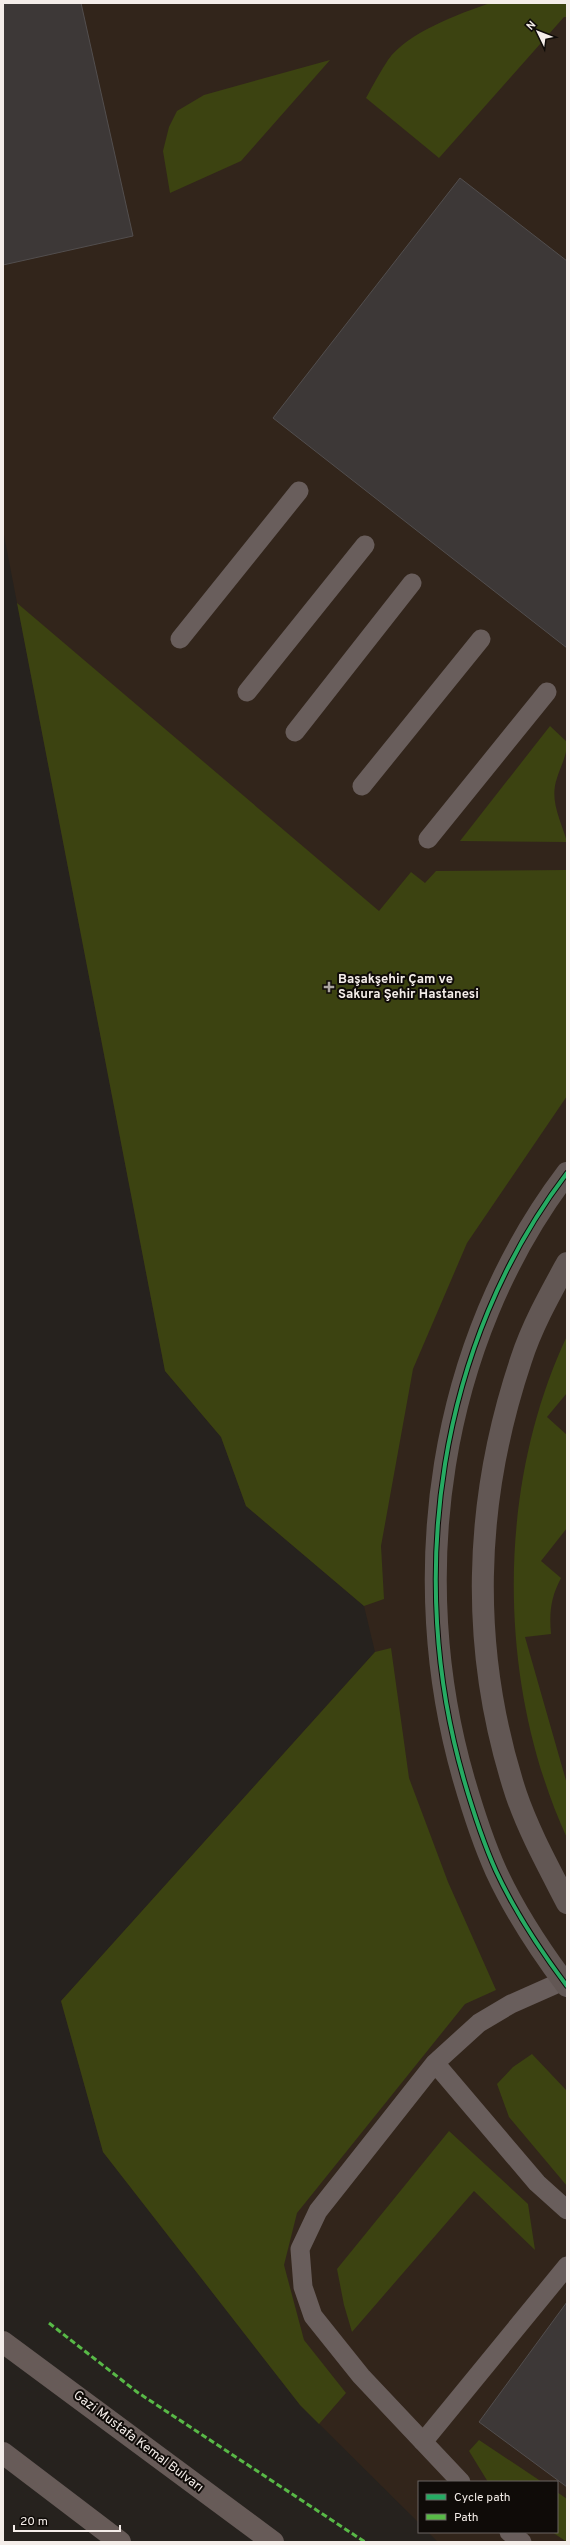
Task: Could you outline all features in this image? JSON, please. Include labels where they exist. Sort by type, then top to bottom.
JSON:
[{"type":"highway","name":"Gazi Mustafa Kemal Bulvarı","points":[[3,2342],[273,2542]]},
{"type":"highway","points":[[3,2453],[120,2542]]},
{"type":"street","points":[[565,1983],[526,1926],[496,1870],[473,1812],[454,1744],[444,1695],[439,1652],[436,1575],[441,1481],[465,1379],[488,1313],[506,1273],[534,1222],[567,1173]]},
{"type":"street","points":[[567,1263],[544,1307],[521,1359],[502,1427],[488,1491],[483,1558],[482,1621],[501,1733],[516,1793],[535,1842],[567,1904]]},
{"type":"lane","points":[[180,639],[299,491]]},
{"type":"lane","points":[[247,692],[365,545]]},
{"type":"lane","points":[[295,732],[412,583]]},
{"type":"lane","points":[[362,786],[481,639]]},
{"type":"lane","points":[[428,839],[547,692]]},
{"type":"lane","points":[[460,2481],[361,2376],[313,2316],[303,2286],[300,2248],[318,2211],[435,2063],[479,2023],[511,2004],[565,1983]]},
{"type":"lane","points":[[435,2063],[537,2183],[567,2210]]},
{"type":"lane","points":[[423,2442],[567,2266]]},
{"type":"lane","points":[[510,2533],[522,2542]]},
{"type":"shaded area","name":"Başakşehir Çam ve Sakura Şehir Hastanesi","points":[[3,3],[567,3],[567,2542],[438,2542],[429,2533],[558,2533],[558,2481],[418,2481],[418,2522],[300,2405],[103,2152],[61,2001],[375,1652],[364,1606],[246,1506],[221,1437],[165,1371],[3,530]]},
{"type":"green space","points":[[490,3],[567,3],[567,17],[564,17],[439,158],[366,98],[388,60],[408,41],[449,18]]},
{"type":"green space","points":[[330,60],[241,161],[170,193],[163,151],[169,127],[177,111],[204,95]]},
{"type":"green space","points":[[17,603],[379,911],[411,872],[425,883],[436,871],[567,870],[567,1096],[467,1243],[413,1369],[381,1546],[384,1599],[364,1606],[246,1506],[221,1437],[165,1371]]},
{"type":"green space","points":[[550,726],[567,742],[565,756],[557,778],[554,795],[567,842],[460,841]]},
{"type":"green space","points":[[567,1336],[567,1393],[547,1417],[567,1435],[567,1528],[541,1561],[561,1578],[555,1592],[552,1605],[550,1619],[551,1634],[525,1637],[567,1784],[567,1838],[544,1779],[527,1717],[517,1652],[514,1587],[517,1522],[527,1457],[543,1395]]},
{"type":"green space","points":[[391,1648],[409,1778],[448,1882],[496,1990],[465,2004],[297,2213],[284,2265],[304,2340],[346,2393],[319,2424],[300,2405],[103,2152],[61,2001],[375,1652]]},
{"type":"green space","points":[[532,2054],[567,2091],[567,2186],[509,2117],[497,2084],[513,2067]]},
{"type":"green space","points":[[449,2131],[528,2204],[535,2250],[474,2191],[352,2332],[344,2305],[337,2269]]},
{"type":"green space","points":[[479,2440],[540,2481],[487,2481],[469,2451]]},
{"type":"green space","points":[[558,2493],[567,2499],[567,2542],[554,2533],[558,2533]]},
{"type":"building","points":[[3,3],[81,3],[133,236],[3,265]]},
{"type":"building","points":[[460,178],[567,261],[567,648],[273,418]]},
{"type":"building","points":[[567,2302],[567,2487],[479,2422]]},
{"type":"marked path","points":[[49,2323],[137,2392],[365,2542]]},
{"type":"cycle path","points":[[567,1173],[523,1240],[488,1311],[462,1386],[445,1464],[437,1544],[437,1623],[446,1703],[464,1780],[491,1860],[503,1886],[528,1930],[567,1986]]},
{"type":"place","name":"Başakşehir Çam ve Sakura Şehir Hastanesi","points":[[329,987]]}]
